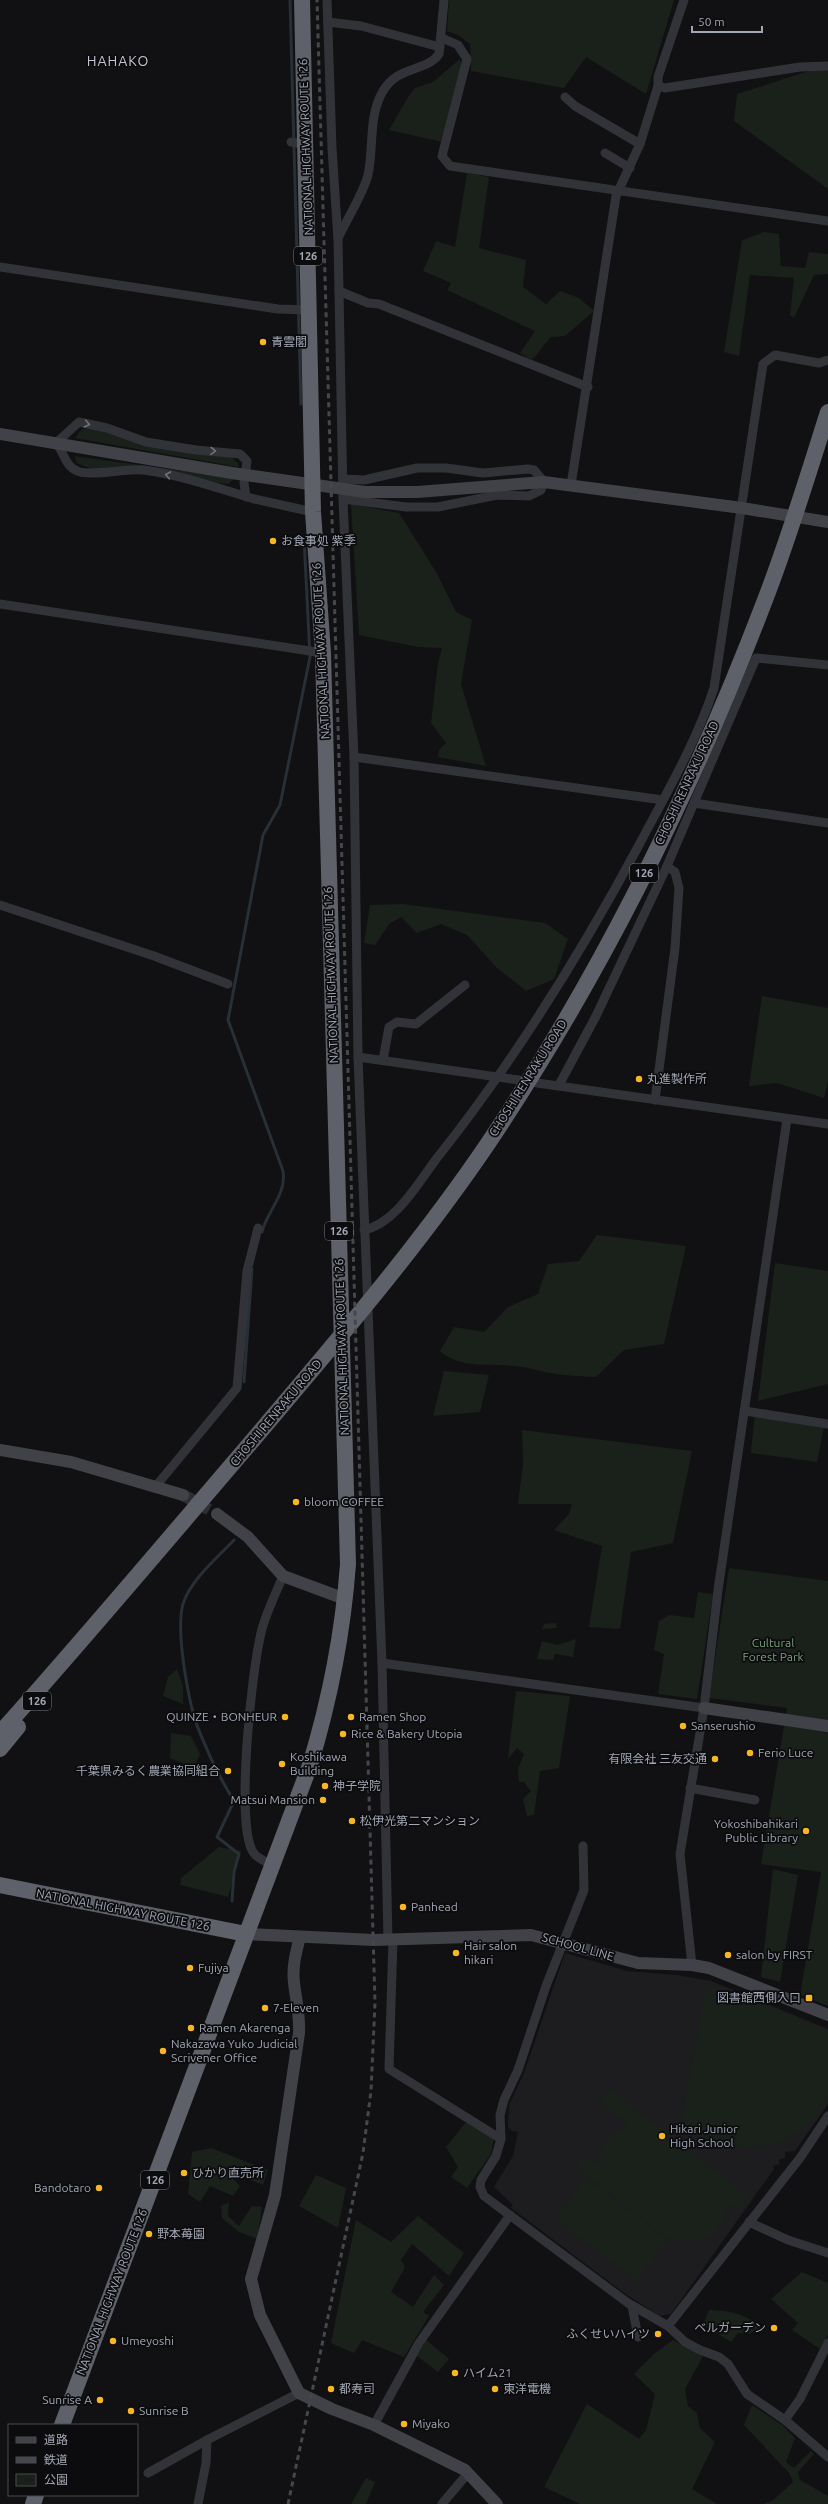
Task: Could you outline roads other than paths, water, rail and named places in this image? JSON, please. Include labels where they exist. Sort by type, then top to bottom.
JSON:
[{"type":"highway","name":"NATIONAL HIGHWAY ROUTE 126","points":[[62,2424],[273,1865],[320,1731],[342,1635],[346,1598],[348,1564],[313,651],[313,512],[302,311],[298,142],[302,0]]},
{"type":"highway","name":"CHOSHI RENRAKU ROAD","points":[[74,1652],[378,1291],[489,1142],[545,1054],[615,931],[680,800],[766,599],[828,412]]},
{"type":"highway","name":"126","points":[[0,1733],[74,1652]]},
{"type":"highway","name":"126","points":[[0,1749],[74,1652]]},
{"type":"highway","name":"NATIONAL HIGHWAY ROUTE 126","points":[[0,1885],[246,1934]]},
{"type":"street","points":[[327,0],[338,240],[343,499],[354,757],[358,1057],[382,1663],[390,1940],[389,2069],[501,2139]]},
{"type":"street","points":[[338,240],[368,176],[376,108],[383,92],[399,74],[435,60],[441,42],[444,0]]},
{"type":"street","points":[[571,485],[588,387],[618,191],[640,144],[658,86],[658,77],[684,0]]},
{"type":"street","points":[[328,22],[360,26],[458,45],[466,59],[442,156],[445,162],[450,166],[828,221]]},
{"type":"street","points":[[658,86],[665,88],[800,67],[828,66]]},
{"type":"street","points":[[565,97],[575,106],[640,144]]},
{"type":"street","points":[[605,153],[630,168]]},
{"type":"street","points":[[0,267],[302,311]]},
{"type":"street","points":[[339,291],[368,303],[379,304],[588,387]]},
{"type":"street","points":[[364,1230],[383,1224],[403,1201],[499,1078],[597,924],[664,800],[705,713],[714,688],[763,364],[775,355],[819,363],[828,360]]},
{"type":"street","points":[[56,443],[79,422],[107,428],[146,442],[196,450],[240,454],[247,461],[244,483],[246,497]]},
{"type":"street","points":[[0,434],[232,473],[364,492],[417,492],[544,482],[742,508],[828,522]]},
{"type":"street","points":[[56,443],[68,466],[78,472],[90,474],[131,469],[146,471],[208,484],[246,497],[313,512]]},
{"type":"street","points":[[343,479],[364,480],[417,468],[446,468],[483,473],[534,470],[544,482]]},
{"type":"street","points":[[343,499],[406,507],[438,507],[497,495],[536,494],[541,490],[544,482]]},
{"type":"street","points":[[0,604],[313,651]]},
{"type":"street","points":[[559,1084],[596,1016],[667,866],[756,658],[828,665]]},
{"type":"street","points":[[354,757],[664,800]]},
{"type":"street","points":[[694,803],[828,823]]},
{"type":"street","points":[[655,1100],[675,948],[679,888],[675,872],[667,866]]},
{"type":"street","points":[[0,905],[154,956],[228,984]]},
{"type":"street","points":[[384,1060],[389,1028],[397,1022],[416,1024],[465,985]]},
{"type":"street","points":[[358,1057],[519,1080]]},
{"type":"street","points":[[537,1083],[559,1084],[787,1120],[828,1124]]},
{"type":"street","points":[[692,1965],[680,1854],[704,1708],[787,1120]]},
{"type":"street","points":[[156,1486],[237,1388],[247,1271],[258,1228]]},
{"type":"street","points":[[745,1411],[828,1424]]},
{"type":"street","points":[[0,1450],[72,1462],[183,1495]]},
{"type":"street","points":[[217,1514],[248,1537],[283,1576],[346,1598]]},
{"type":"street","points":[[273,1865],[253,1853],[249,1842],[245,1790],[251,1689],[256,1655],[262,1628],[283,1576]]},
{"type":"street","points":[[382,1663],[828,1726]]},
{"type":"street","points":[[690,1788],[755,1800]]},
{"type":"street","points":[[583,1846],[584,1890],[546,1986],[518,2070],[504,2100],[500,2115],[501,2139],[496,2156],[481,2180],[480,2187],[484,2196],[632,2306],[668,2326],[686,2342],[700,2350],[720,2357],[728,2364],[747,2394],[785,2420],[828,2457]]},
{"type":"street","name":"SCHOOL LINE","points":[[246,1934],[390,1940],[531,1935],[563,1942],[607,1957],[638,1963],[692,1965],[733,1976],[828,2015]]},
{"type":"street","points":[[300,1937],[294,1966],[294,1984],[300,2014],[299,2033],[275,2196],[250,2279],[260,2315],[299,2393],[332,2409],[374,2425],[468,2473],[497,2504]]},
{"type":"street","points":[[668,2326],[800,2158],[828,2116]]},
{"type":"street","points":[[374,2425],[419,2343],[510,2215]]},
{"type":"street","points":[[749,2222],[788,2240],[828,2253]]},
{"type":"street","points":[[632,2306],[638,2337]]},
{"type":"street","points":[[785,2420],[800,2398],[828,2343]]},
{"type":"street","points":[[148,2474],[207,2440],[299,2393]]},
{"type":"street","points":[[198,2504],[206,2463],[207,2440]]},
{"type":"street","points":[[442,2504],[468,2473]]},
{"type":"waterway","points":[[290,0],[301,404]]},
{"type":"waterway","points":[[262,1232],[282,1187],[283,1171],[228,1020],[263,835],[280,805],[310,657],[304,538]]},
{"type":"waterway","points":[[244,1382],[252,1269]]},
{"type":"waterway","points":[[232,1901],[234,1872],[239,1854],[217,1837],[234,1801],[211,1759],[191,1705],[184,1667],[181,1613],[184,1601],[193,1584],[234,1540]]},
{"type":"tunnel","points":[[183,1495],[217,1514]]},
{"type":"railway","points":[[288,2504],[363,2153],[371,2091],[375,2003],[317,0]]},
{"type":"place","name":"青雲閣","points":[[263,342]]},
{"type":"place","name":"お食事処 紫季","points":[[273,541]]},
{"type":"place","name":"丸進製作所","points":[[639,1079]]},
{"type":"place","name":"bloom COFFEE","points":[[296,1502]]},
{"type":"place","name":"QUINZE・BONHEUR","points":[[285,1717]]},
{"type":"place","name":"Ramen Shop","points":[[351,1717]]},
{"type":"place","name":"Sanserushio","points":[[683,1726]]},
{"type":"place","name":"Rice & Bakery Utopia","points":[[343,1734]]},
{"type":"place","name":"Ferio Luce","points":[[750,1753]]},
{"type":"place","name":"有限会社 三友交通","points":[[715,1759]]},
{"type":"place","name":"Koshikawa Building","points":[[282,1764]]},
{"type":"place","name":"千葉県みるく農業協同組合","points":[[228,1771]]},
{"type":"place","name":"神子学院","points":[[325,1786]]},
{"type":"place","name":"Matsui Mansion","points":[[323,1800]]},
{"type":"place","name":"松伊光第二マンション","points":[[352,1821]]},
{"type":"place","name":"Yokoshibahikari Public Library","points":[[806,1831]]},
{"type":"place","name":"Panhead","points":[[403,1907]]},
{"type":"place","name":"Hair salon hikari","points":[[456,1953]]},
{"type":"place","name":"salon by FIRST","points":[[728,1955]]},
{"type":"place","name":"Fujiya","points":[[190,1968]]},
{"type":"place","name":"図書館西側入口","points":[[809,1998]]},
{"type":"place","name":"7-Eleven","points":[[265,2008]]},
{"type":"place","name":"Ramen Akarenga","points":[[191,2028]]},
{"type":"place","name":"Nakazawa Yuko Judicial Scrivener Office","points":[[163,2051]]},
{"type":"place","name":"Hikari Junior High School","points":[[662,2136]]},
{"type":"place","name":"ひかり直売所","points":[[184,2173]]},
{"type":"place","name":"Bandotaro","points":[[99,2188]]},
{"type":"place","name":"野本苺園","points":[[149,2234]]},
{"type":"place","name":"ベルガーデン","points":[[774,2328]]},
{"type":"place","name":"ふくせいハイツ","points":[[658,2334]]},
{"type":"place","name":"Umeyoshi","points":[[113,2341]]},
{"type":"place","name":"ハイム21","points":[[455,2373]]},
{"type":"place","name":"都寿司","points":[[331,2389]]},
{"type":"place","name":"東洋電機","points":[[495,2389]]},
{"type":"place","name":"Sunrise A","points":[[100,2400]]},
{"type":"place","name":"Sunrise B","points":[[131,2411]]},
{"type":"place","name":"Miyako","points":[[404,2424]]},
{"type":"district","name":"HAHAKO","points":[[118,61]]},
{"type":"park label","name":"Cultural Forest Park","points":[[773,1650]]}]
